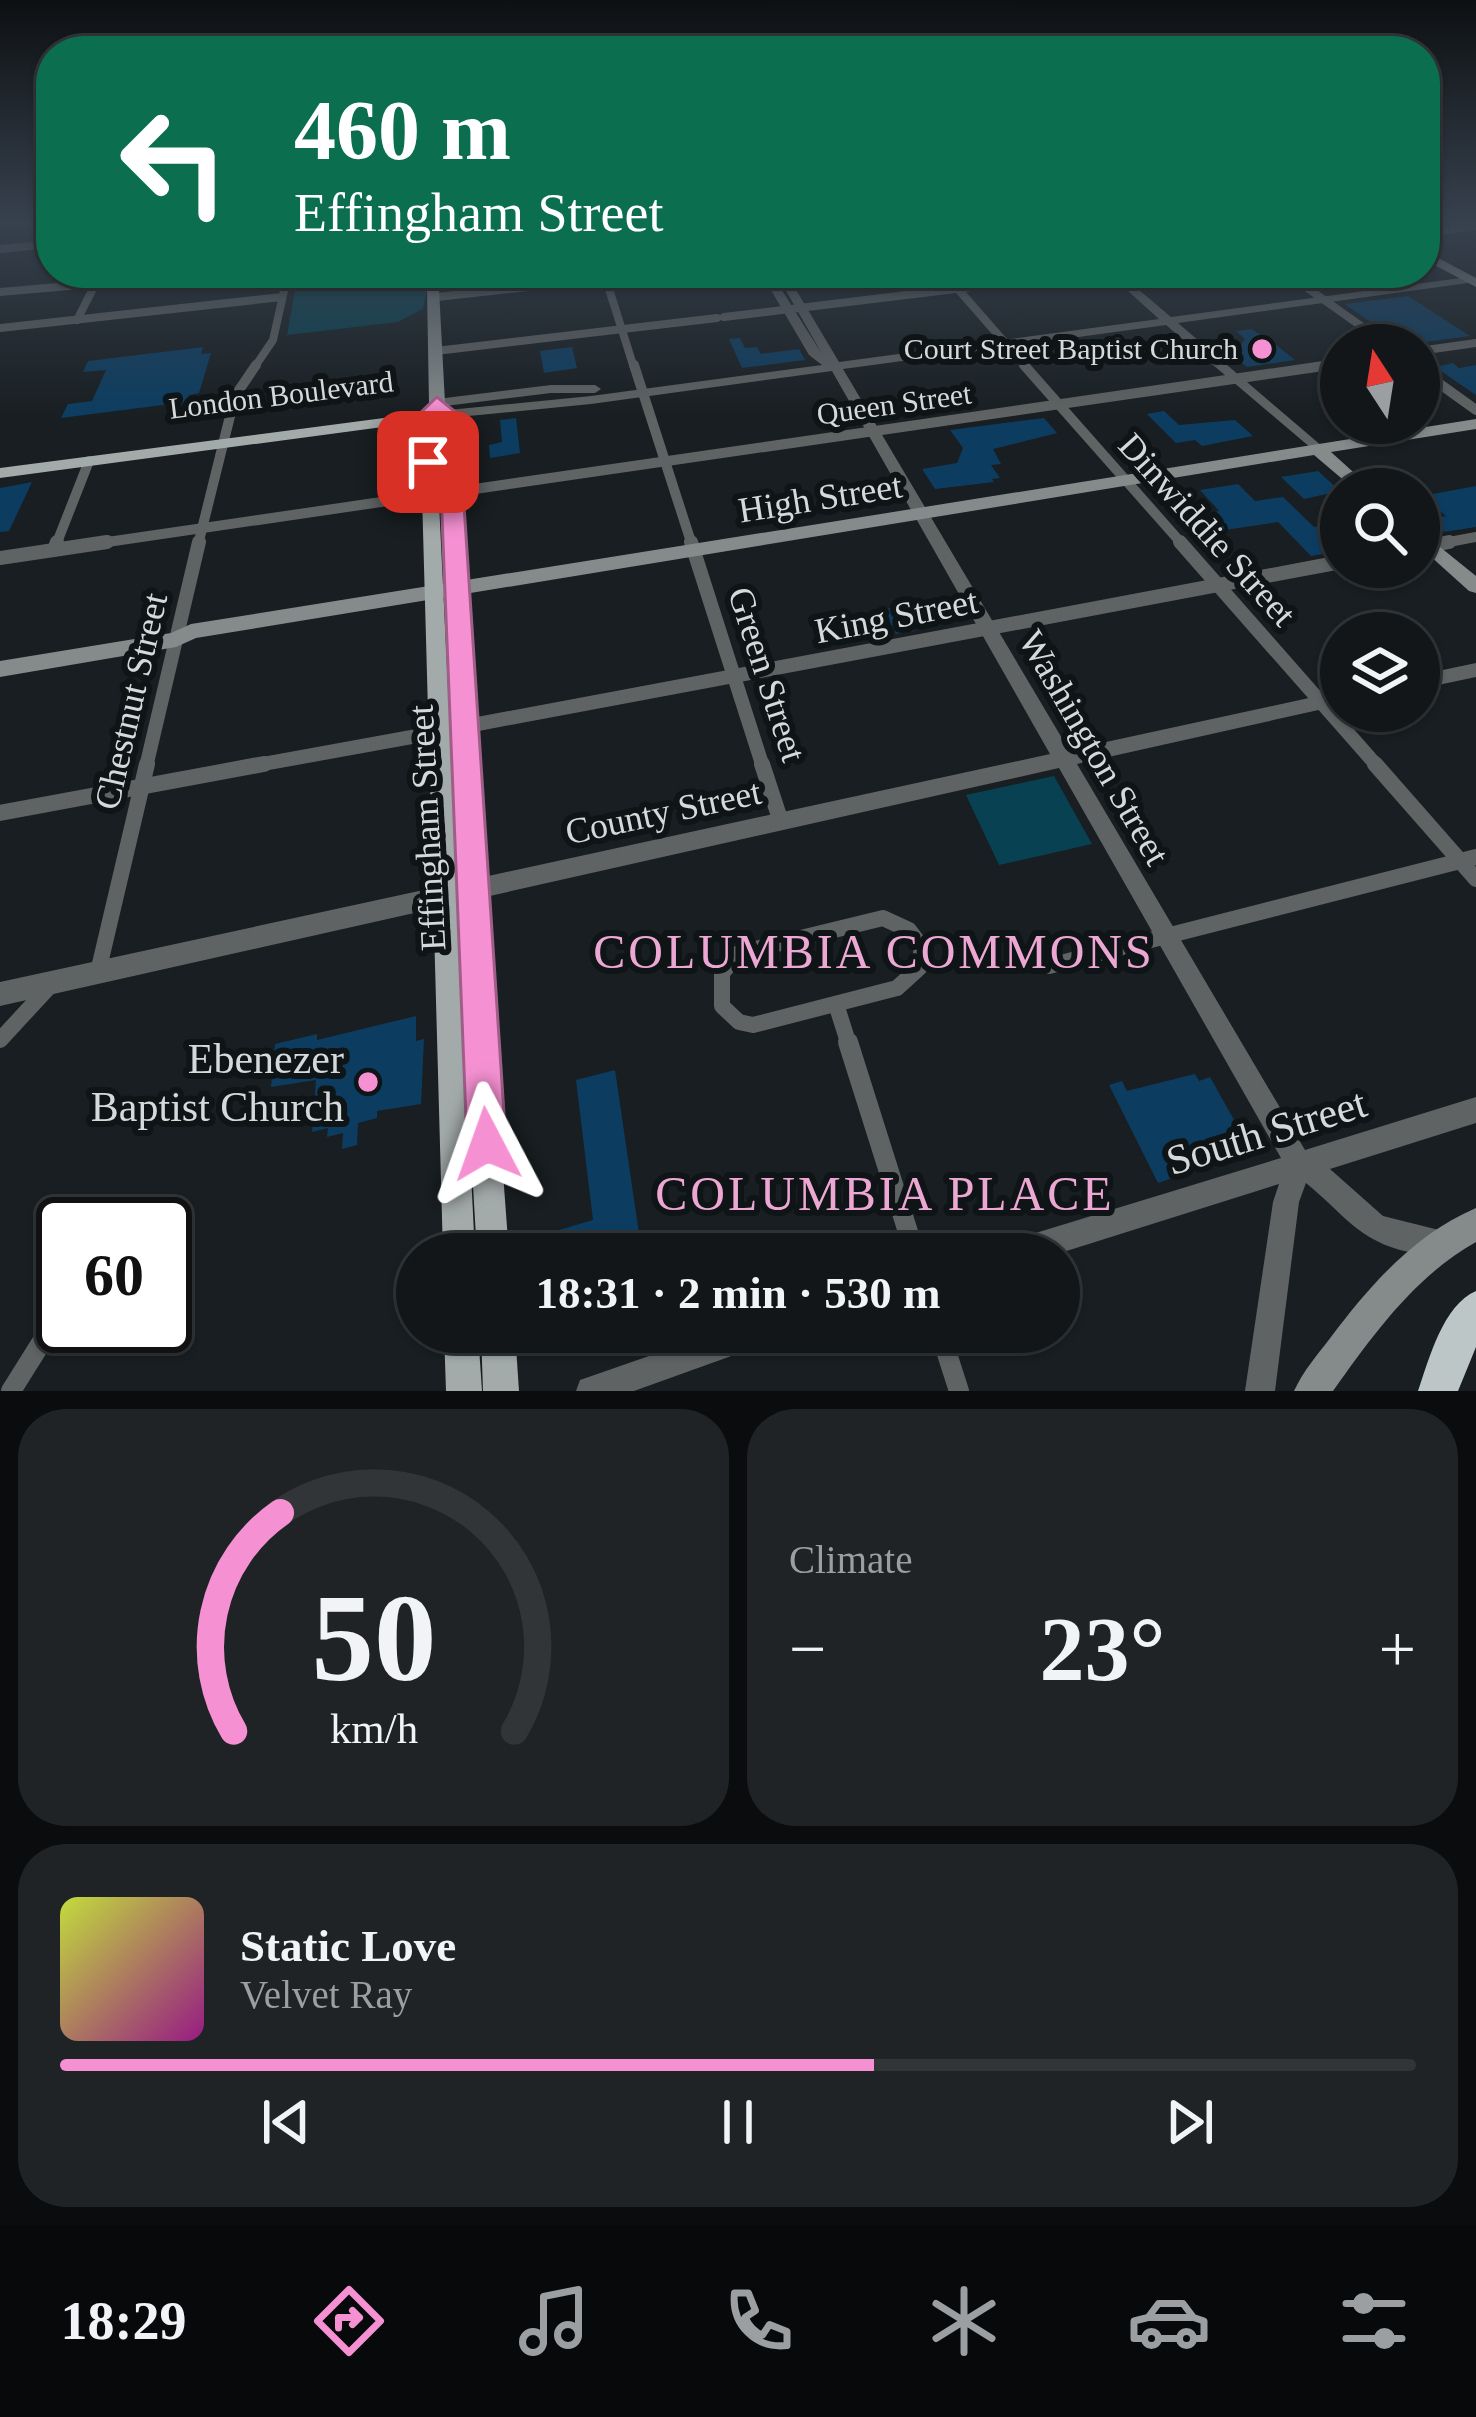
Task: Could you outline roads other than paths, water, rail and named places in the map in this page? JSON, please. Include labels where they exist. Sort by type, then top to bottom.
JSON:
[{"type":"highway","points":[[1438,1391],[1458,1339],[1476,1310]]},
{"type":"main road","name":"Effingham Street","points":[[434,289],[437,411],[429,495],[433,598],[450,729],[458,892],[459,1233]]},
{"type":"main road","points":[[437,297],[444,289]]},
{"type":"main road","name":"Effingham Street","points":[[437,411],[454,492],[458,594],[450,729]]},
{"type":"main road","name":"London Boulevard","points":[[0,459],[437,411]]},
{"type":"main road","name":"High Street","points":[[0,669],[176,640],[191,631],[433,598],[1476,428]]},
{"type":"main road","name":"London Boulevard","points":[[0,473],[224,436]]},
{"type":"main road","points":[[1323,454],[1339,468]]},
{"type":"main road","points":[[1440,557],[1476,586]]},
{"type":"main road","name":"Effingham Street","points":[[458,892],[491,1233]]},
{"type":"main road","points":[[1312,1391],[1374,1309],[1437,1242],[1476,1224]]},
{"type":"main road","points":[[462,1353],[464,1391]]},
{"type":"main road","points":[[499,1353],[501,1391]]},
{"type":"street","points":[[0,292],[37,289]]},
{"type":"street","points":[[77,320],[93,289]]},
{"type":"street","name":"Chestnut Street","points":[[98,972],[224,436],[236,396],[273,340],[285,289]]},
{"type":"street","points":[[437,297],[502,289]]},
{"type":"street","name":"Green Street","points":[[609,289],[781,822]]},
{"type":"street","name":"Washington Street","points":[[779,289],[830,354],[830,364],[1300,1164],[1327,1179],[1367,1222],[1398,1237],[1437,1242]]},
{"type":"street","name":"Washington Street","points":[[787,289],[795,308]]},
{"type":"street","points":[[436,351],[958,289]]},
{"type":"street","name":"Dinwiddie Street","points":[[958,289],[1219,585],[1320,689]]},
{"type":"street","points":[[1131,289],[1323,454]]},
{"type":"street","points":[[1309,289],[1358,324]]},
{"type":"street","name":"London Boulevard","points":[[437,411],[538,406],[1413,289]]},
{"type":"street","points":[[0,328],[283,297]]},
{"type":"street","points":[[1440,348],[1476,343]]},
{"type":"street","name":"Queen Street","points":[[454,492],[1320,366]]},
{"type":"street","points":[[1440,381],[1476,407]]},
{"type":"street","points":[[54,550],[89,461]]},
{"type":"street","points":[[0,558],[429,495]]},
{"type":"street","points":[[1440,541],[1476,537]]},
{"type":"street","name":"King Street","points":[[0,813],[1320,566]]},
{"type":"street","points":[[1440,678],[1476,670]]},
{"type":"street","name":"County Street","points":[[0,994],[1320,702]]},
{"type":"street","name":"Dinwiddie Street","points":[[1359,732],[1468,859],[1476,879]]},
{"type":"street","points":[[1048,966],[1468,859]]},
{"type":"street","points":[[883,918],[912,930],[921,945],[923,964],[915,976],[897,988],[836,1004],[754,1025],[739,1023],[726,1013],[716,981],[724,963],[757,948],[883,918]]},
{"type":"street","points":[[0,1040],[54,982]]},
{"type":"street","points":[[836,1004],[908,1233]]},
{"type":"street","name":"South Street","points":[[1080,1233],[1476,1110]]},
{"type":"street","points":[[1261,1391],[1286,1202],[1300,1164]]},
{"type":"street","points":[[11,1391],[36,1351]]},
{"type":"street","points":[[591,1391],[700,1353]]},
{"type":"street","points":[[946,1353],[958,1391]]},
{"type":"place","name":"Court Street Baptist Church","points":[[1262,349]]},
{"type":"place","name":"Ebenezer Baptist Church","points":[[368,1082]]},
{"type":"district","name":"COLUMBIA COMMONS","points":[[874,951]]},
{"type":"district","name":"COLUMBIA PLACE","points":[[885,1193]]}]
